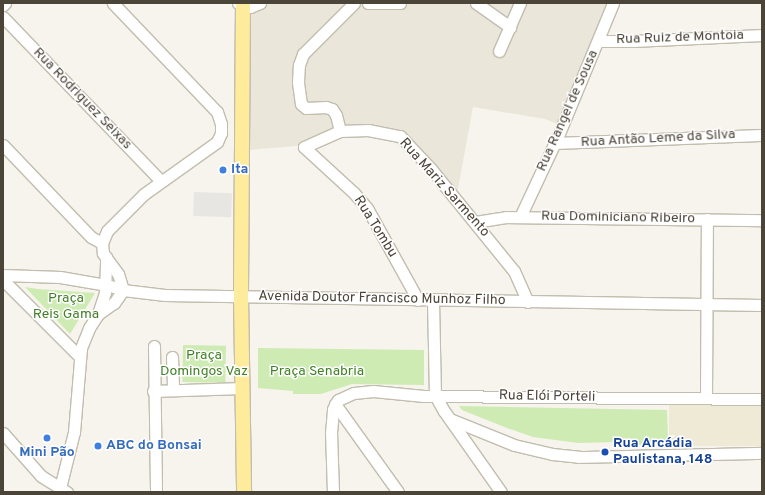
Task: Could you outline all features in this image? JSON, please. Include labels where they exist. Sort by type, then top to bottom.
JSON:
[{"type":"main road","points":[[241,4],[241,296],[244,492]]},
{"type":"street","points":[[3,433],[41,476],[64,490],[74,432],[80,357],[85,336],[98,314],[107,285],[106,257],[102,243],[107,231],[134,203],[161,181],[217,142],[221,133],[222,124],[217,112],[113,3]]},
{"type":"street","points":[[241,4],[250,7],[260,3]]},
{"type":"street","points":[[340,131],[336,115],[332,109],[306,108],[301,104],[298,82],[299,65],[303,54],[354,3]]},
{"type":"street","points":[[368,3],[400,3]]},
{"type":"street","points":[[476,3],[510,27]]},
{"type":"street","points":[[499,51],[520,3]]},
{"type":"street","name":"Rua Rangel de Sousa","points":[[520,217],[599,40],[613,3]]},
{"type":"street","name":"Rua Rodriguez Seixas","points":[[3,17],[161,181]]},
{"type":"street","name":"Rua Ruiz de Montoia","points":[[599,40],[633,41],[762,35]]},
{"type":"street","name":"Rua Mariz Sarmento","points":[[304,147],[340,131],[373,130],[400,136],[431,169],[514,271],[528,302]]},
{"type":"street","name":"Rua Antão Leme da Silva","points":[[554,143],[762,135]]},
{"type":"street","points":[[3,145],[91,237],[102,243]]},
{"type":"street","name":"Rua Tombu","points":[[304,147],[354,193],[366,208],[418,300]]},
{"type":"street","name":"Rua Dominiciano Ribeiro","points":[[475,222],[498,218],[520,217],[762,220]]},
{"type":"street","points":[[706,398],[707,219]]},
{"type":"street","points":[[98,314],[114,303],[123,290],[118,274],[106,257]]},
{"type":"street","name":"Avenida Doutor Francisco Munhoz Filho","points":[[3,275],[60,277],[107,285],[123,290],[165,295],[762,305]]},
{"type":"street","points":[[3,280],[80,357]]},
{"type":"street","points":[[434,300],[435,395],[501,492]]},
{"type":"street","points":[[154,346],[156,492]]},
{"type":"street","points":[[172,357],[173,390]]},
{"type":"street","points":[[154,391],[243,388]]},
{"type":"street","name":"Rua Elói Porteli","points":[[335,404],[344,396],[364,391],[435,395],[762,398]]},
{"type":"street","points":[[333,492],[331,433],[333,409],[335,404]]},
{"type":"street","points":[[335,404],[398,492]]},
{"type":"street","points":[[450,419],[514,445],[552,454],[579,457],[762,453]]},
{"type":"shaded area","points":[[250,3],[618,3],[567,128],[545,119],[473,107],[457,194],[412,139],[400,132],[347,130],[308,145],[249,150]]},
{"type":"shaded area","points":[[194,192],[232,193],[231,217],[193,216]]},
{"type":"shaded area","points":[[669,404],[762,404],[762,446],[669,446]]},
{"type":"green space","name":"Praça Reis Gama","points":[[25,287],[38,289],[95,293],[70,334]]},
{"type":"green space","name":"Praça Domingos Vaz","points":[[183,345],[226,346],[225,383],[182,382]]},
{"type":"green space","name":"Praça Senabria","points":[[258,348],[424,350],[424,385],[352,384],[321,394],[293,394],[293,391],[258,388]]},
{"type":"green space","points":[[459,406],[667,410],[668,440],[664,441],[664,444],[617,445],[617,442],[578,443],[533,437],[462,410]]},
{"type":"place","name":"Ita","points":[[223,170]]},
{"type":"place","name":"Mini Pão","points":[[47,438]]},
{"type":"place","name":"ABC do Bonsai","points":[[98,446]]},
{"type":"place","name":"Rua Arcádia Paulistana, 148","points":[[605,452]]}]
